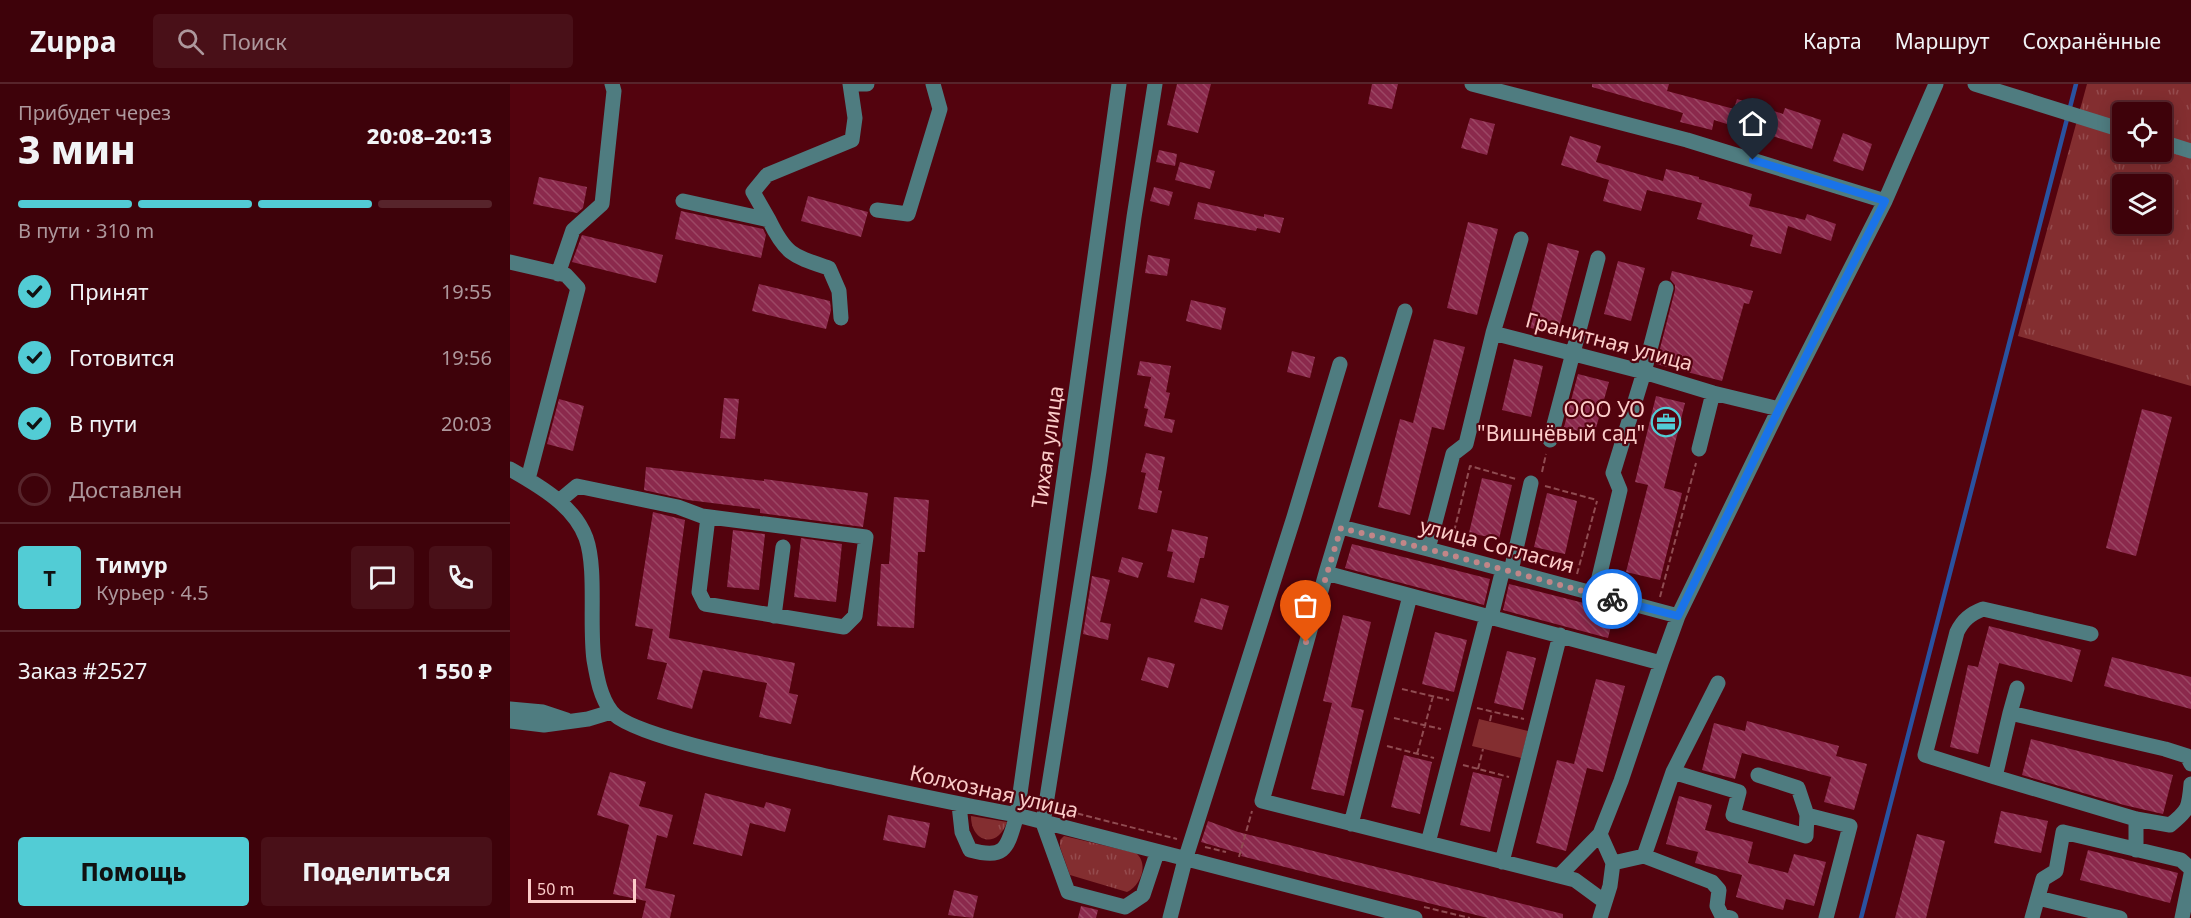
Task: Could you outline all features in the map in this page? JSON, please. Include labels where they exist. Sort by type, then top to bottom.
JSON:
[{"type":"street","points":[[558,274],[573,230],[602,204],[615,91],[612,84]]},
{"type":"street","points":[[841,318],[839,291],[829,268],[797,257],[780,242],[753,192],[767,175],[852,141],[855,117],[850,84]]},
{"type":"street","points":[[859,84],[867,84]]},
{"type":"street","points":[[877,210],[908,214],[940,109],[933,84]]},
{"type":"street","name":"Тихая улица","points":[[959,805],[962,832],[970,850],[988,855],[998,853],[1008,844],[1017,815],[1119,84]]},
{"type":"street","points":[[1155,84],[1099,471],[1043,823],[1068,891],[1092,899],[1125,907],[1134,903],[1143,895],[1157,853]]},
{"type":"street","points":[[1472,84],[1687,140],[1885,201]]},
{"type":"street","points":[[1559,876],[1600,834],[1621,781],[1678,616],[1779,409],[1885,201],[1936,84]]},
{"type":"street","points":[[1975,84],[2112,127]]},
{"type":"street","points":[[2172,145],[2191,151]]},
{"type":"street","points":[[683,201],[769,220]]},
{"type":"street","points":[[1428,549],[1453,454],[1466,444],[1493,333],[1521,239]]},
{"type":"street","points":[[1550,440],[1598,258]]},
{"type":"street","points":[[510,262],[566,275],[578,288],[528,479]]},
{"type":"street","points":[[1595,594],[1620,490],[1613,473],[1644,372],[1666,288]]},
{"type":"street","points":[[1406,311],[1326,573],[1262,801],[1575,880],[1605,902]]},
{"type":"street","name":"Гранитная улица","points":[[1493,333],[1779,409]]},
{"type":"street","points":[[1170,918],[1185,860],[1340,364]]},
{"type":"street","points":[[1699,449],[1713,393]]},
{"type":"street","points":[[510,469],[559,501],[586,538],[590,561],[593,650],[597,680],[611,712],[588,719],[567,720],[544,725],[510,721]]},
{"type":"street","points":[[1428,843],[1489,616],[1507,570],[1531,483]]},
{"type":"street","points":[[559,501],[577,486],[678,507],[708,517],[866,537],[855,616],[844,627],[705,604],[699,592],[708,517]]},
{"type":"street","name":"улица Согласия","points":[[1341,528],[1448,554],[1678,616]]},
{"type":"street","points":[[774,616],[783,547]]},
{"type":"street","points":[[1326,573],[1662,663]]},
{"type":"street","points":[[1352,824],[1410,596]]},
{"type":"street","points":[[2091,634],[1983,609],[1971,614],[1962,622],[1957,632],[1925,755],[2136,819],[2170,825],[2189,805],[2191,784]]},
{"type":"street","points":[[1502,862],[1560,635]]},
{"type":"street","points":[[1644,856],[1673,772],[1718,683]]},
{"type":"street","points":[[1995,777],[2017,688]]},
{"type":"street","points":[[510,709],[543,712],[567,720]]},
{"type":"street","name":"Колхозная улица","points":[[611,712],[627,723],[653,734],[718,752],[959,805],[1017,815],[1415,918]]},
{"type":"street","points":[[2010,713],[2165,749],[2187,756],[2191,764]]},
{"type":"street","points":[[1673,772],[1739,792],[1733,815],[1806,836],[1808,815],[1798,788],[1758,775]]},
{"type":"street","points":[[1808,815],[1850,826],[1826,918]]},
{"type":"street","points":[[2136,819],[2136,850]]},
{"type":"street","points":[[2032,918],[2043,879],[2056,871],[2063,832],[2181,860],[2191,869]]},
{"type":"street","points":[[1600,834],[1613,863],[1610,886],[1600,918]]},
{"type":"street","points":[[1613,863],[1644,856],[1712,882],[1719,890],[1717,906],[1722,916],[1731,918]]},
{"type":"street","points":[[2182,918],[2191,874]]},
{"type":"street","points":[[2038,898],[2120,918]]},
{"type":"path","points":[[1531,483],[1540,476],[1550,440]]},
{"type":"path","points":[[1656,611],[1699,449]]},
{"type":"path","points":[[1448,554],[1470,466],[1597,500],[1573,588]]},
{"type":"path","points":[[1417,754],[1433,696]]},
{"type":"path","points":[[1490,721],[1492,712]]},
{"type":"path","points":[[1380,714],[1457,733]]},
{"type":"path","points":[[1478,769],[1483,749]]},
{"type":"path","points":[[1046,805],[1234,855],[1238,860],[1254,805],[1262,801]]},
{"type":"green space","points":[[2087,84],[2191,84],[2191,386],[2018,336]]},
{"type":"green space","points":[[1479,719],[1528,731],[1521,758],[1472,746]]},
{"type":"green space","points":[[971,816],[1007,822],[998,836],[986,839],[975,832]]},
{"type":"green space","points":[[1064,836],[1136,853],[1142,863],[1142,874],[1132,889],[1127,892],[1070,875],[1060,847],[1060,840]]},
{"type":"building","points":[[1177,84],[1211,84],[1198,133],[1167,125]]},
{"type":"building","points":[[1372,84],[1398,84],[1392,109],[1368,104]]},
{"type":"building","points":[[1592,84],[1669,84],[1667,91],[1734,109],[1737,99],[1783,114],[1785,108],[1821,120],[1812,149],[1714,120],[1712,130],[1680,122],[1683,113],[1592,87]]},
{"type":"building","points":[[1470,118],[1495,124],[1487,155],[1461,148]]},
{"type":"building","points":[[1843,133],[1872,144],[1863,171],[1833,161]]},
{"type":"building","points":[[1570,136],[1601,146],[1596,162],[1663,181],[1666,169],[1699,177],[1699,179],[1752,194],[1749,206],[1805,220],[1807,214],[1836,224],[1831,241],[1788,226],[1781,254],[1750,246],[1753,235],[1697,219],[1702,203],[1647,190],[1641,211],[1603,201],[1609,180],[1561,165]]},
{"type":"building","points":[[1159,150],[1177,154],[1175,166],[1156,162]]},
{"type":"building","points":[[1180,162],[1215,171],[1210,189],[1175,180]]},
{"type":"building","points":[[539,177],[587,187],[583,208],[577,213],[533,204]]},
{"type":"building","points":[[1154,187],[1173,192],[1169,206],[1150,201]]},
{"type":"building","points":[[808,196],[868,212],[861,237],[801,221]]},
{"type":"building","points":[[1198,202],[1264,217],[1264,214],[1284,218],[1280,233],[1257,228],[1256,231],[1194,219]]},
{"type":"building","points":[[681,211],[763,229],[766,235],[761,258],[675,239]]},
{"type":"building","points":[[1468,222],[1498,229],[1477,315],[1447,308]]},
{"type":"building","points":[[582,235],[663,255],[656,283],[572,262]]},
{"type":"building","points":[[1548,243],[1579,251],[1557,335],[1527,327]]},
{"type":"building","points":[[1148,255],[1170,259],[1167,276],[1145,273]]},
{"type":"building","points":[[1618,261],[1645,268],[1631,321],[1604,314]]},
{"type":"building","points":[[1672,271],[1753,291],[1749,304],[1744,303],[1722,381],[1656,364],[1675,290],[1675,285],[1670,279]]},
{"type":"building","points":[[759,284],[830,301],[831,310],[826,329],[752,311]]},
{"type":"building","points":[[1191,300],[1226,308],[1221,330],[1186,321]]},
{"type":"building","points":[[1434,339],[1465,347],[1444,430],[1432,427],[1410,515],[1378,507],[1400,419],[1413,423]]},
{"type":"building","points":[[1292,351],[1315,357],[1310,378],[1287,372]]},
{"type":"building","points":[[1514,359],[1543,366],[1531,417],[1502,410]]},
{"type":"building","points":[[1140,361],[1171,366],[1166,392],[1170,393],[1164,418],[1175,420],[1172,433],[1144,426],[1148,409],[1144,408],[1151,377],[1137,375]]},
{"type":"building","points":[[1578,374],[1609,382],[1594,435],[1564,427]]},
{"type":"building","points":[[1656,396],[1685,403],[1664,488],[1682,493],[1660,580],[1626,572],[1648,485],[1635,482]]},
{"type":"building","points":[[724,398],[739,399],[735,439],[720,438]]},
{"type":"building","points":[[559,399],[584,406],[573,451],[547,444]]},
{"type":"building","points":[[2142,409],[2172,417],[2136,556],[2106,548]]},
{"type":"building","points":[[1146,453],[1165,457],[1158,490],[1162,491],[1157,513],[1138,509],[1146,473],[1141,472]]},
{"type":"building","points":[[646,467],[764,481],[764,479],[868,493],[863,527],[760,513],[760,509],[688,500],[644,490]]},
{"type":"building","points":[[1482,478],[1512,485],[1499,539],[1469,533]]},
{"type":"building","points":[[1547,493],[1577,501],[1565,554],[1534,547]]},
{"type":"building","points":[[894,497],[929,500],[925,552],[918,552],[914,628],[877,626],[881,564],[889,564]]},
{"type":"building","points":[[653,512],[685,520],[669,638],[795,663],[789,693],[798,695],[791,724],[759,717],[767,683],[703,670],[692,709],[657,699],[667,663],[647,659],[653,629],[635,626]]},
{"type":"building","points":[[1172,529],[1208,537],[1204,558],[1200,558],[1194,583],[1167,577],[1173,552],[1167,551]]},
{"type":"building","points":[[733,530],[765,534],[759,590],[727,587]]},
{"type":"building","points":[[801,538],[842,544],[836,602],[794,597]]},
{"type":"building","points":[[1352,544],[1490,579],[1484,605],[1345,568]]},
{"type":"building","points":[[1122,557],[1143,563],[1138,578],[1118,572]]},
{"type":"building","points":[[1092,576],[1110,580],[1100,622],[1111,624],[1108,640],[1083,634]]},
{"type":"building","points":[[1509,584],[1615,611],[1608,638],[1503,610]]},
{"type":"building","points":[[1201,598],[1229,606],[1222,630],[1194,622]]},
{"type":"building","points":[[1343,615],[1371,622],[1351,707],[1364,710],[1344,796],[1311,789],[1332,703],[1323,701]]},
{"type":"building","points":[[1989,626],[2081,650],[2072,682],[1999,663],[1978,754],[1950,747],[1968,665],[1978,667]]},
{"type":"building","points":[[1435,632],[1467,640],[1454,692],[1422,684]]},
{"type":"building","points":[[1507,651],[1536,658],[1523,710],[1494,703]]},
{"type":"building","points":[[1148,657],[1175,664],[1168,688],[1141,680]]},
{"type":"building","points":[[2112,657],[2191,677],[2191,709],[2104,686]]},
{"type":"building","points":[[1596,679],[1625,686],[1603,772],[1587,768],[1566,851],[1536,843],[1557,760],[1574,764]]},
{"type":"building","points":[[1747,721],[1839,746],[1836,756],[1867,764],[1854,810],[1824,802],[1831,777],[1742,753],[1735,779],[1702,770],[1714,723],[1745,731]]},
{"type":"building","points":[[2031,739],[2173,775],[2163,814],[2022,775]]},
{"type":"building","points":[[1404,755],[1432,762],[1420,814],[1391,807]]},
{"type":"building","points":[[610,772],[646,782],[639,806],[673,815],[667,838],[657,835],[645,888],[675,895],[670,918],[642,918],[646,901],[613,894],[629,825],[597,815]]},
{"type":"building","points":[[1473,772],[1502,779],[1490,832],[1460,825]]},
{"type":"building","points":[[705,793],[764,808],[766,802],[791,809],[785,832],[750,823],[742,856],[693,844]]},
{"type":"building","points":[[1679,796],[1712,805],[1705,830],[1753,842],[1748,863],[1788,873],[1794,854],[1826,862],[1814,906],[1786,899],[1783,910],[1736,897],[1742,875],[1695,863],[1698,852],[1666,844]]},
{"type":"building","points":[[2001,811],[2048,821],[2041,853],[1994,843]]},
{"type":"building","points":[[888,815],[930,823],[925,848],[883,840]]},
{"type":"building","points":[[1208,821],[1238,832],[1563,914],[1563,918],[1488,918],[1241,856],[1242,854],[1201,842]]},
{"type":"building","points":[[1917,834],[1945,841],[1926,918],[1895,918]]},
{"type":"building","points":[[2088,850],[2178,873],[2170,903],[2080,880]]},
{"type":"building","points":[[954,890],[978,896],[973,918],[948,915]]},
{"type":"building","points":[[1081,906],[1098,910],[1096,918],[1078,918]]},
{"type":"waterway","points":[[1861,918],[2076,84]]},
{"type":"way so far","points":[[1306,642],[1341,528],[1612,599]]},
{"type":"place","name":"ООО УО \"Вишнёвый сад\"","points":[[1666,422]]},
{"type":"route","points":[[1612,599],[1678,616],[1779,409],[1885,201],[1753,160]]}]
